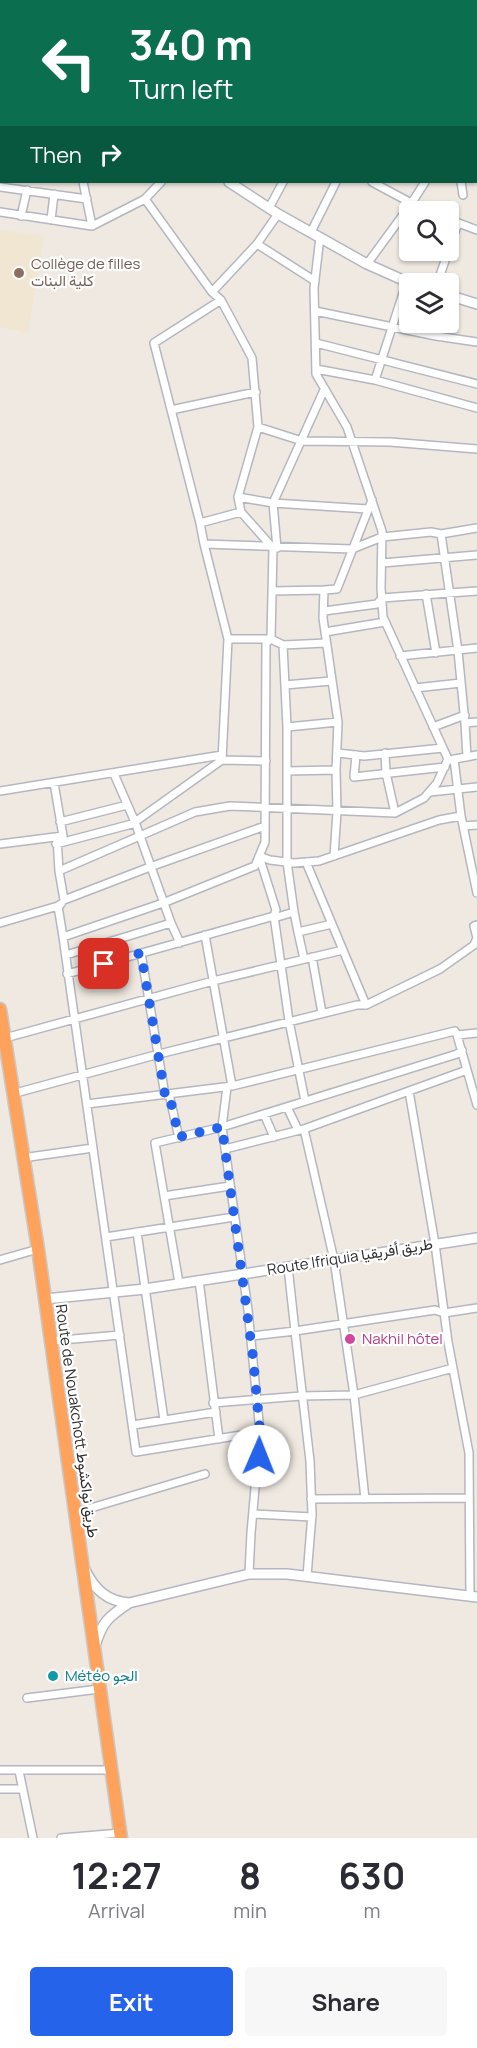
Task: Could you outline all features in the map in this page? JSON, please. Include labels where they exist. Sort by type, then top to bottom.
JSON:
[{"type":"highway","name":"Route de Nouakchott طريق نواكشوط","points":[[0,1009],[38,1249],[120,1835]]},
{"type":"street","points":[[83,183],[92,226]]},
{"type":"street","points":[[0,213],[92,226],[145,199],[160,183]]},
{"type":"street","points":[[231,183],[315,235],[367,264],[399,277]]},
{"type":"street","points":[[269,208],[282,183]]},
{"type":"street","points":[[336,183],[315,235],[316,375],[347,426],[382,531],[382,598],[385,622],[448,759],[458,790],[477,893]]},
{"type":"street","points":[[374,183],[406,201]]},
{"type":"street","points":[[413,201],[424,183]]},
{"type":"street","points":[[461,183],[463,195]]},
{"type":"street","points":[[0,184],[87,199]]},
{"type":"street","points":[[21,216],[27,190]]},
{"type":"street","points":[[51,220],[54,194]]},
{"type":"street","points":[[145,199],[212,292],[221,300],[252,358],[258,427],[238,497],[241,512],[275,548]]},
{"type":"street","points":[[212,292],[257,244],[278,214]]},
{"type":"street","points":[[367,264],[399,220]]},
{"type":"street","points":[[459,223],[477,230]]},
{"type":"street","points":[[257,244],[315,281]]},
{"type":"street","points":[[459,299],[477,304]]},
{"type":"street","points":[[221,300],[154,343],[228,639],[222,758]]},
{"type":"street","points":[[375,380],[399,308]]},
{"type":"street","points":[[315,311],[477,342]]},
{"type":"street","points":[[315,343],[382,358],[477,384]]},
{"type":"street","points":[[316,369],[375,380],[477,408]]},
{"type":"street","points":[[271,639],[275,548],[273,503],[324,390]]},
{"type":"street","points":[[171,410],[256,392]]},
{"type":"street","points":[[258,427],[302,441],[390,442],[477,448]]},
{"type":"street","points":[[238,497],[273,503],[368,509]]},
{"type":"street","points":[[272,591],[337,589],[372,500]]},
{"type":"street","points":[[200,523],[241,512]]},
{"type":"street","points":[[204,544],[352,549],[382,537],[431,532],[441,534],[477,528]]},
{"type":"street","points":[[441,534],[458,651],[468,757]]},
{"type":"street","points":[[382,562],[477,555]]},
{"type":"street","points":[[324,590],[326,643],[338,722],[334,856]]},
{"type":"street","points":[[382,598],[477,591]]},
{"type":"street","points":[[426,594],[436,653]]},
{"type":"street","points":[[324,611],[378,604],[382,598]]},
{"type":"street","points":[[325,632],[385,622]]},
{"type":"street","points":[[228,639],[271,639],[283,645],[326,643]]},
{"type":"street","points":[[63,937],[163,903],[255,866],[265,842],[266,643],[271,639]]},
{"type":"street","points":[[283,645],[287,727],[287,862],[304,959]]},
{"type":"street","points":[[400,656],[477,648]]},
{"type":"street","points":[[285,685],[331,681]]},
{"type":"street","points":[[415,688],[461,683]]},
{"type":"street","points":[[433,727],[465,719],[477,722]]},
{"type":"street","points":[[287,727],[338,722]]},
{"type":"street","points":[[338,753],[356,755],[443,748]]},
{"type":"street","points":[[385,753],[386,773],[395,813]]},
{"type":"street","points":[[356,755],[354,777],[449,762],[477,755]]},
{"type":"street","points":[[0,844],[56,841],[135,822],[222,758]]},
{"type":"street","points":[[0,791],[222,758],[266,761]]},
{"type":"street","points":[[59,871],[195,812],[230,807],[395,813],[424,798],[437,783],[449,762]]},
{"type":"street","points":[[287,771],[336,770]]},
{"type":"street","points":[[114,774],[135,822],[163,903],[180,942]]},
{"type":"street","points":[[54,783],[63,836],[56,841]]},
{"type":"street","points":[[430,792],[477,787]]},
{"type":"street","points":[[60,822],[127,805]]},
{"type":"street","points":[[259,856],[287,862],[319,861],[439,820],[461,816]]},
{"type":"street","points":[[463,826],[477,825]]},
{"type":"street","points":[[0,923],[58,906],[64,900],[265,826]]},
{"type":"street","points":[[56,841],[64,900]]},
{"type":"street","points":[[259,856],[276,910],[274,917],[280,964],[305,1101]]},
{"type":"street","points":[[306,862],[366,1005]]},
{"type":"street","points":[[58,906],[136,1452],[260,1432]]},
{"type":"street","points":[[67,974],[294,912]]},
{"type":"street","points":[[66,955],[171,923]]},
{"type":"street","points":[[298,932],[332,924]]},
{"type":"street","points":[[12,1094],[224,1037],[322,1013],[366,1005],[440,969],[474,945],[477,938],[474,926],[477,925]]},
{"type":"street","points":[[205,935],[224,1037],[230,1086],[222,1127],[258,1399],[260,1432],[249,1574]]},
{"type":"street","points":[[4,1038],[213,981],[343,950]]},
{"type":"street","points":[[141,953],[167,1094],[179,1137]]},
{"type":"street","points":[[312,957],[322,1013]]},
{"type":"street","points":[[87,1104],[230,1086],[455,1031],[477,1105]]},
{"type":"street","points":[[458,1035],[477,1033]]},
{"type":"street","points":[[179,1283],[155,1143],[222,1127],[457,1054],[462,1050]]},
{"type":"street","points":[[225,1149],[301,1130],[467,1070]]},
{"type":"street","points":[[94,1650],[105,1622],[129,1603],[249,1574],[307,1576],[474,1597],[469,1453],[453,1368],[409,1091]]},
{"type":"street","points":[[287,1107],[301,1130],[334,1260],[354,1395],[365,1498]]},
{"type":"street","points":[[264,1114],[274,1137]]},
{"type":"street","points":[[22,1158],[93,1148]]},
{"type":"street","points":[[164,1196],[230,1186]]},
{"type":"street","points":[[106,1237],[234,1217]]},
{"type":"street","points":[[136,1232],[165,1420]]},
{"type":"street","name":"Route Ifriquia طريق أفريقيا","points":[[45,1299],[146,1289],[477,1238]]},
{"type":"street","points":[[0,1260],[38,1249]]},
{"type":"street","points":[[288,1267],[301,1396],[307,1432],[312,1517],[307,1576]]},
{"type":"street","points":[[199,1280],[219,1438]]},
{"type":"street","points":[[251,1336],[343,1325],[435,1310],[444,1313],[477,1308]]},
{"type":"street","points":[[50,1341],[120,1335]]},
{"type":"street","points":[[213,1403],[301,1396],[354,1395],[453,1368]]},
{"type":"street","points":[[133,1425],[216,1412]]},
{"type":"street","points":[[74,1514],[205,1474]]},
{"type":"street","points":[[311,1499],[469,1498]]},
{"type":"street","points":[[253,1514],[312,1517]]},
{"type":"street","points":[[82,1563],[90,1580],[101,1593],[110,1599],[129,1603]]},
{"type":"street","points":[[27,1698],[99,1689]]},
{"type":"street","points":[[0,1770],[111,1770]]},
{"type":"street","points":[[19,1771],[33,1838]]},
{"type":"street","points":[[0,1789],[22,1789]]},
{"type":"street","points":[[61,1838],[120,1835]]},
{"type":"shaded area","name":"Collège de filles كلية البنات","points":[[0,230],[44,236],[28,333],[0,327]]},
{"type":"place","name":"Collège de filles كلية البنات","points":[[19,273]]},
{"type":"place","name":"Nakhil hôtel","points":[[350,1339]]},
{"type":"place","name":"Météo الجو","points":[[53,1676]]},
{"type":"route","points":[[104,964],[141,953],[165,1095],[169,1094],[179,1137],[222,1127],[248,1310],[258,1399],[259,1456]]}]
